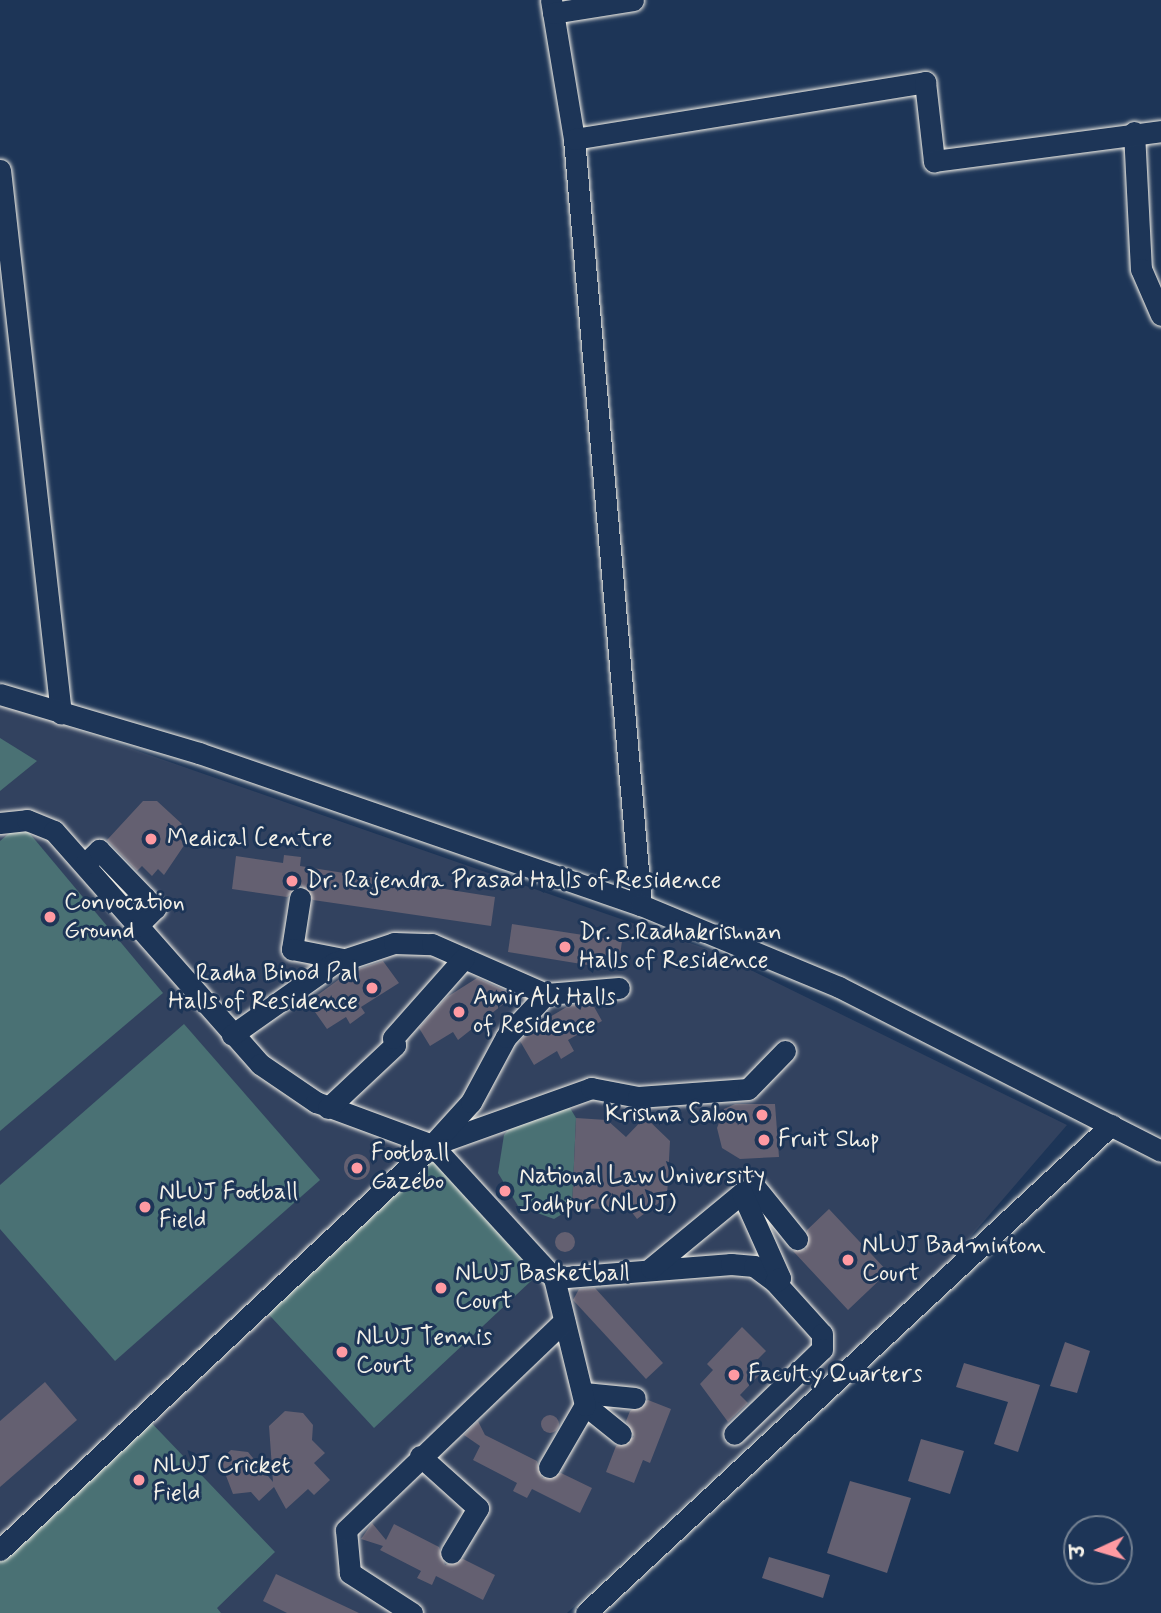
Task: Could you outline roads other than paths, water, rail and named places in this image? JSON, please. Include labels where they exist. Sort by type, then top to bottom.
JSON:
[{"type":"street","points":[[633,0],[552,7],[574,139],[641,905]]},
{"type":"street","points":[[574,139],[925,82],[934,161],[1134,132],[1161,131]]},
{"type":"street","points":[[1134,132],[1141,269],[1161,315]]},
{"type":"street","points":[[0,170],[61,715]]},
{"type":"street","points":[[0,694],[61,715],[225,762],[641,905],[839,986],[1161,1151]]},
{"type":"street","points":[[0,824],[27,820],[54,831],[260,1064],[328,1108],[432,1145],[554,1278],[585,1399],[621,1434]]},
{"type":"street","points":[[300,898],[292,949],[342,959]]},
{"type":"street","points":[[232,1035],[342,959],[394,943],[432,944],[546,994],[620,988]]},
{"type":"street","points":[[328,1108],[395,1045],[393,1038],[464,958]]},
{"type":"street","points":[[0,1550],[432,1145],[471,1102],[506,1037],[546,994]]},
{"type":"street","points":[[432,1145],[591,1088],[638,1097],[748,1089],[785,1051]]},
{"type":"street","points":[[586,1613],[1111,1125]]},
{"type":"street","points":[[651,1268],[742,1193],[755,1187],[797,1239]]},
{"type":"street","points":[[742,1193],[780,1278],[775,1282]]},
{"type":"street","points":[[554,1278],[651,1268],[754,1266],[775,1282],[817,1326],[822,1349],[734,1434]]},
{"type":"street","points":[[412,1613],[350,1573],[343,1541],[352,1519],[564,1321]]},
{"type":"street","points":[[585,1399],[635,1398]]},
{"type":"street","points":[[549,1466],[585,1399]]},
{"type":"street","points":[[420,1455],[478,1508],[451,1553]]},
{"type":"place","name":"Medical Centre","points":[[151,839]]},
{"type":"place","name":"Dr. Rajendra Prasad Halls of Residence","points":[[292,881]]},
{"type":"place","name":"Convocation Ground","points":[[50,917]]},
{"type":"place","name":"Dr. S.Radhakrishnan Halls of Residence","points":[[565,947]]},
{"type":"place","name":"Radha Binod Pal Halls of Residence","points":[[372,988]]},
{"type":"place","name":"Amir Ali Halls of Residence","points":[[459,1012]]},
{"type":"place","name":"Krishna Saloon","points":[[762,1115]]},
{"type":"place","name":"Fruit Shop","points":[[764,1140]]},
{"type":"place","name":"Football Gazebo","points":[[357,1168]]},
{"type":"place","name":"National Law University Jodhpur (NLUJ)","points":[[505,1191]]},
{"type":"place","name":"NLUJ Football Field","points":[[145,1207]]},
{"type":"place","name":"NLUJ Badminton Court","points":[[848,1260]]},
{"type":"place","name":"NLUJ Basketball Court","points":[[441,1288]]},
{"type":"place","name":"NLUJ Tennis Court","points":[[342,1352]]},
{"type":"place","name":"Faculty Quarters","points":[[734,1375]]},
{"type":"place","name":"NLUJ Cricket Field","points":[[139,1480]]}]
